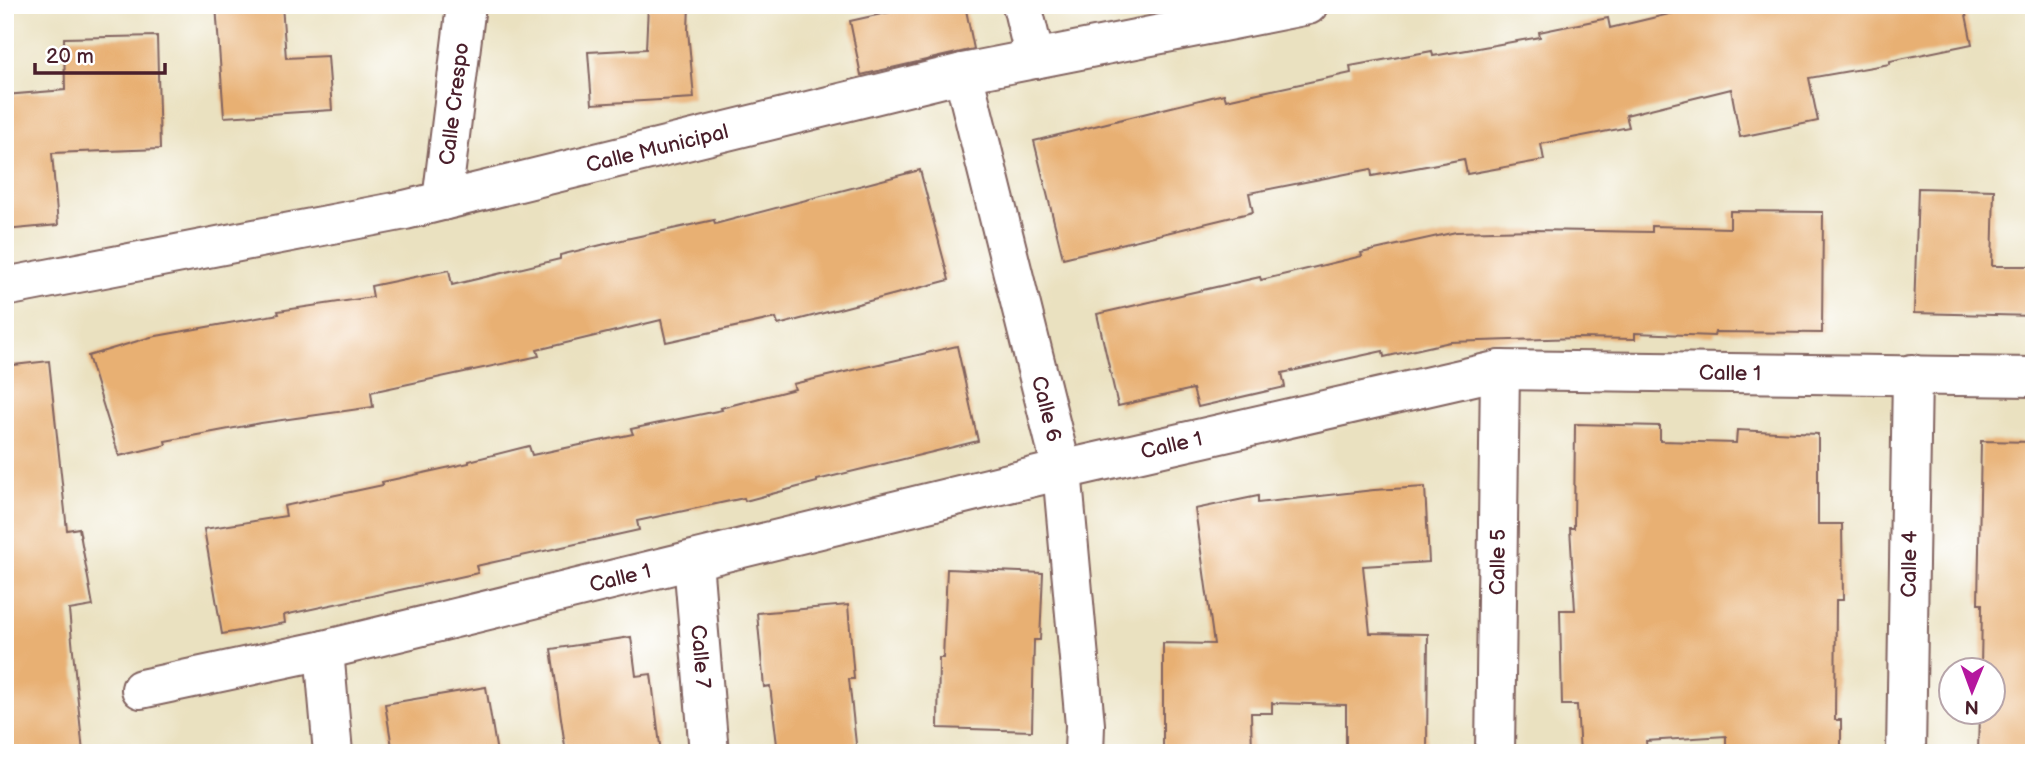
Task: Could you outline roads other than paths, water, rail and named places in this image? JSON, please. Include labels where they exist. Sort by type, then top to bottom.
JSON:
[{"type":"street","name":"Calle Crespo","points":[[442,201],[466,5]]},
{"type":"street","points":[[1023,5],[1035,60]]},
{"type":"street","name":"Calle Municipal","points":[[5,287],[442,201],[964,73],[1308,5]]},
{"type":"street","name":"Calle 6","points":[[964,73],[1062,470],[1085,724],[1084,753]]},
{"type":"street","name":"Calle 1","points":[[141,689],[324,650],[1062,470],[1500,370],[2034,377]]},
{"type":"street","name":"Calle 5","points":[[1495,753],[1500,370]]},
{"type":"street","name":"Calle 4","points":[[1906,753],[1912,374]]},
{"type":"street","name":"Calle 7","points":[[693,561],[709,753]]},
{"type":"street","points":[[324,650],[333,753]]}]
